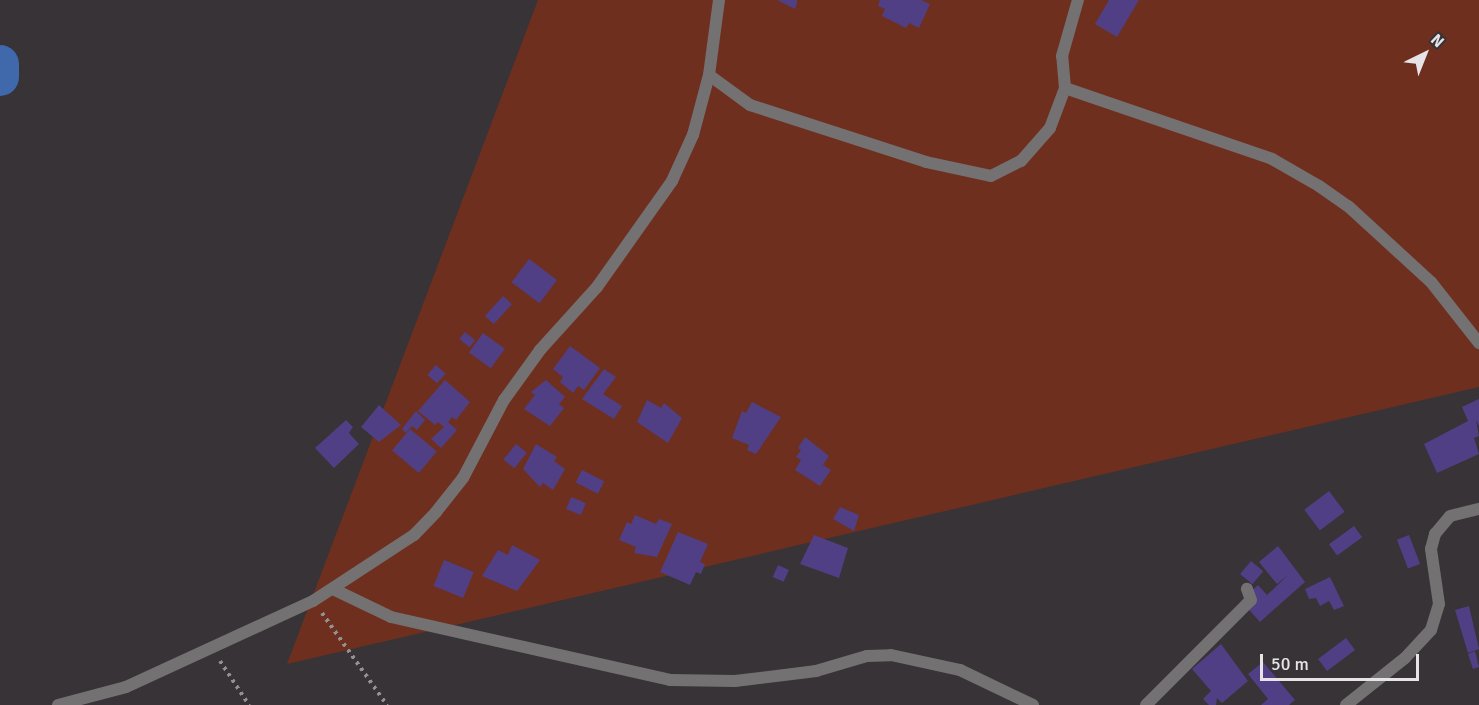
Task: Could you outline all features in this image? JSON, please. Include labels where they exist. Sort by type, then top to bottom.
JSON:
[{"type":"street","points":[[58,705],[126,687],[213,650],[335,590],[414,535],[463,478],[504,400],[540,350],[597,287],[672,180],[693,135],[710,75],[719,0]]},
{"type":"street","points":[[710,75],[750,105],[926,162],[987,176],[1007,171],[1021,161],[1050,128],[1065,88],[1062,56],[1078,0]]},
{"type":"street","points":[[1065,88],[1272,159],[1319,186],[1348,206],[1431,282],[1479,343]]},
{"type":"street","points":[[1346,705],[1405,658],[1431,630],[1439,604],[1431,549],[1435,534],[1450,516],[1479,509]]},
{"type":"street","points":[[1146,705],[1251,600],[1246,588]]},
{"type":"street","points":[[335,590],[392,617],[670,680],[735,681],[816,671],[867,656],[891,655],[960,670],[1033,705]]},
{"type":"path","points":[[313,601],[370,676],[387,705]]},
{"type":"path","points":[[213,650],[249,705]]},
{"type":"shaded area","points":[[538,0],[1479,0],[1479,387],[287,664]]},
{"type":"building","points":[[777,0],[797,0],[797,3],[795,9]]},
{"type":"building","points":[[880,0],[921,0],[930,4],[919,28],[909,23],[906,28],[882,16],[885,9],[878,6]]},
{"type":"building","points":[[1109,0],[1139,0],[1117,37],[1095,24]]},
{"type":"building","points":[[529,259],[557,280],[539,303],[512,282]]},
{"type":"building","points":[[503,296],[512,304],[494,324],[485,316]]},
{"type":"building","points":[[465,332],[475,340],[469,347],[459,339]]},
{"type":"building","points":[[483,333],[505,349],[491,368],[469,352]]},
{"type":"building","points":[[570,346],[600,368],[584,390],[578,386],[573,393],[560,382],[563,377],[553,369]]},
{"type":"building","points":[[436,365],[446,374],[437,383],[427,375]]},
{"type":"building","points":[[604,369],[616,377],[603,394],[622,406],[614,419],[582,399]]},
{"type":"building","points":[[445,380],[470,402],[456,420],[452,417],[448,422],[457,430],[441,448],[431,439],[444,427],[438,422],[435,425],[418,411]]},
{"type":"building","points":[[546,380],[565,397],[559,404],[564,408],[550,426],[524,409],[535,395],[531,392]]},
{"type":"building","points":[[1479,399],[1479,426],[1476,420],[1479,436],[1474,438],[1479,454],[1437,473],[1424,444],[1468,421],[1462,407]]},
{"type":"building","points":[[647,400],[661,408],[664,403],[682,418],[668,443],[637,422]]},
{"type":"building","points":[[752,402],[781,417],[756,454],[747,450],[749,445],[732,438],[742,411],[746,413]]},
{"type":"building","points":[[379,405],[401,425],[379,442],[361,427]]},
{"type":"building","points":[[416,411],[425,420],[417,430],[412,426],[406,433],[402,429]]},
{"type":"building","points":[[346,420],[353,427],[349,433],[359,444],[334,468],[315,448]]},
{"type":"building","points":[[410,429],[437,451],[419,473],[392,450]]},
{"type":"building","points":[[805,437],[829,456],[823,465],[831,470],[820,486],[795,470],[801,460],[796,457],[801,450],[798,448]]},
{"type":"building","points":[[516,444],[527,453],[514,468],[503,460]]},
{"type":"building","points":[[536,444],[557,457],[554,461],[565,469],[553,490],[543,483],[540,487],[523,469]]},
{"type":"building","points":[[582,470],[604,481],[598,494],[576,482]]},
{"type":"building","points":[[1329,491],[1345,512],[1320,530],[1304,510]]},
{"type":"building","points":[[571,497],[586,503],[581,515],[566,509]]},
{"type":"building","points":[[840,507],[859,515],[854,531],[833,519]]},
{"type":"building","points":[[635,515],[656,524],[659,519],[672,524],[657,557],[634,553],[636,547],[619,540],[627,522],[631,524]]},
{"type":"building","points":[[1354,526],[1362,537],[1337,556],[1329,544]]},
{"type":"building","points":[[678,532],[708,544],[700,562],[705,564],[701,574],[696,572],[690,585],[660,572]]},
{"type":"building","points":[[814,535],[848,548],[839,578],[800,564]]},
{"type":"building","points":[[1409,535],[1420,564],[1408,569],[1397,540]]},
{"type":"building","points":[[512,545],[540,560],[517,591],[482,576],[498,550],[508,555]]},
{"type":"building","points":[[1278,546],[1305,582],[1260,622],[1241,601],[1258,585],[1267,595],[1288,575],[1277,584],[1259,562]]},
{"type":"building","points":[[444,560],[474,572],[463,598],[434,586]]},
{"type":"building","points":[[1251,561],[1263,571],[1252,584],[1240,574]]},
{"type":"building","points":[[778,565],[789,570],[784,582],[773,577]]},
{"type":"building","points":[[1330,577],[1344,606],[1334,610],[1329,601],[1320,606],[1316,598],[1309,599],[1305,589]]},
{"type":"building","points":[[1469,606],[1479,649],[1468,653],[1455,610]]},
{"type":"building","points":[[1346,638],[1355,650],[1327,671],[1318,659]]},
{"type":"building","points":[[1221,644],[1248,681],[1222,703],[1217,698],[1216,705],[1209,705],[1203,699],[1211,691],[1192,669]]},
{"type":"building","points":[[1475,651],[1479,667],[1473,669],[1468,654]]},
{"type":"building","points":[[1263,662],[1295,700],[1289,705],[1261,705],[1268,699],[1248,674]]},
{"type":"waterway","points":[[0,64],[0,77]]}]
